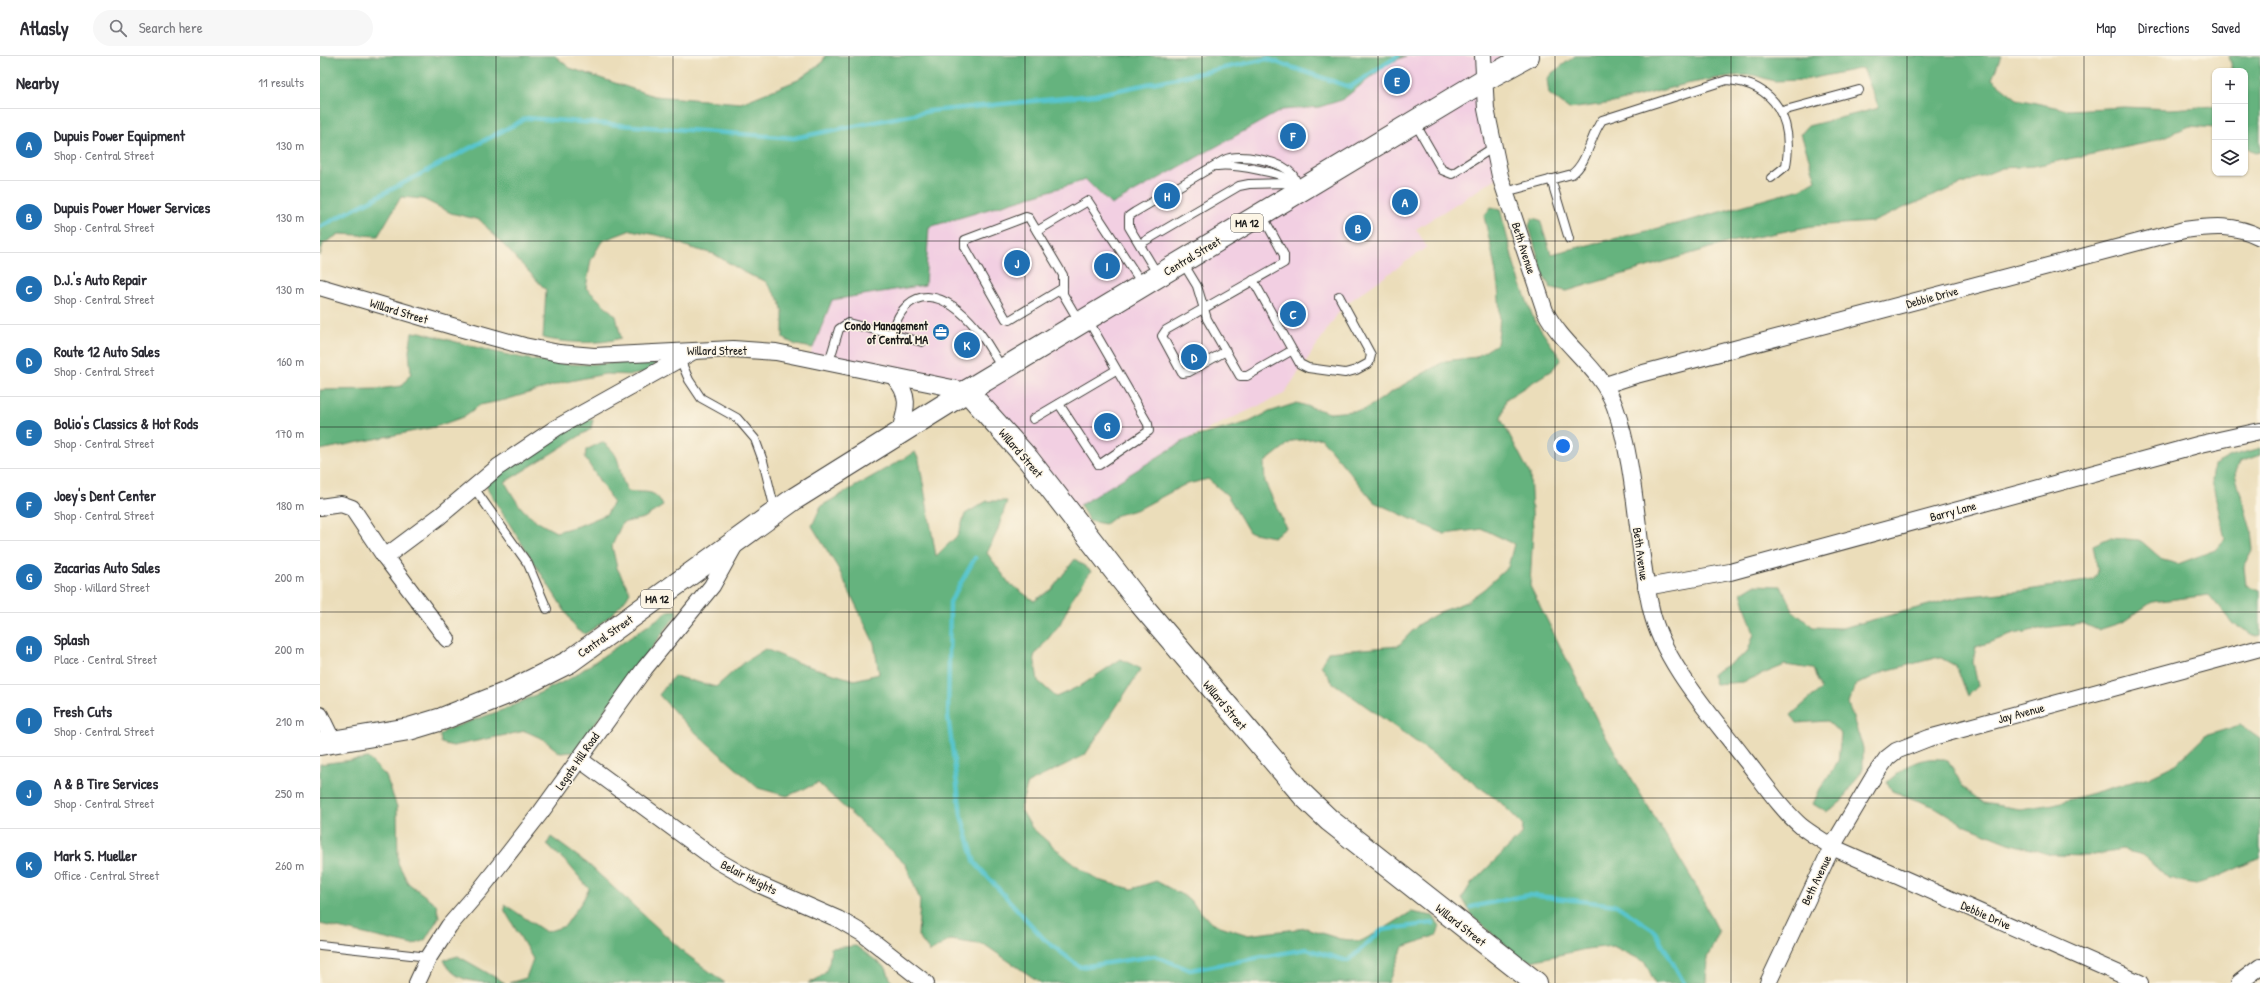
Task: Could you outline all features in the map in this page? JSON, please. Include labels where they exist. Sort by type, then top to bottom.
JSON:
[{"type":"main road","name":"Central Street","points":[[327,743],[409,729],[442,719],[538,679],[598,642],[776,512],[967,391],[1484,80],[1528,56]]},
{"type":"main road","name":"Willard Street","points":[[967,391],[1028,459],[1139,602],[1303,795],[1329,820],[1536,983]]},
{"type":"street","name":"Beth Avenue","points":[[1483,56],[1486,109],[1494,147],[1506,192],[1545,311],[1553,326],[1596,371],[1615,405],[1626,444],[1646,587],[1651,611],[1660,637],[1672,658],[1709,713],[1795,820],[1813,835],[1832,847],[1768,983]]},
{"type":"street","name":"Debbie Drive","points":[[1605,385],[1636,375],[2184,230],[2206,227],[2237,227],[2260,237]]},
{"type":"street","name":"Willard Street","points":[[320,287],[524,346],[559,353],[594,356],[733,349],[776,352],[967,391]]},
{"type":"street","points":[[385,557],[440,516],[498,468],[556,428],[697,350]]},
{"type":"street","points":[[894,377],[901,385],[906,398],[906,413],[899,434]]},
{"type":"street","name":"Barry Lane","points":[[1646,587],[1730,572],[2201,444],[2260,431]]},
{"type":"street","points":[[320,507],[341,504],[352,508],[385,557],[447,639]]},
{"type":"street","name":"Legate Hill Road","points":[[417,983],[429,957],[449,926],[480,890],[536,818],[645,668],[712,586],[738,540]]},
{"type":"street","name":"Jay Avenue","points":[[1832,847],[1874,776],[1887,758],[1905,746],[2260,648]]},
{"type":"street","points":[[320,715],[327,743]]},
{"type":"street","name":"Belair Heights","points":[[579,759],[718,861],[758,884],[838,919],[862,932],[918,980]]},
{"type":"street","name":"Debbie Drive","points":[[1832,847],[2140,983]]},
{"type":"street","points":[[2239,983],[2260,967]]},
{"type":"lane","points":[[1506,192],[1572,174],[1579,168],[1596,128],[1602,120],[1727,80],[1740,81],[1760,89],[1782,111],[1788,132],[1789,151],[1786,166],[1771,178]]},
{"type":"lane","points":[[1782,111],[1859,90]]},
{"type":"lane","points":[[1414,122],[1442,170],[1448,174],[1452,174],[1494,147]]},
{"type":"lane","points":[[1151,281],[1140,244],[1129,227],[1129,216],[1214,166],[1235,156],[1273,163],[1291,173],[1300,191]]},
{"type":"lane","points":[[1551,179],[1569,239]]},
{"type":"lane","points":[[1140,244],[1243,185],[1288,183],[1295,185],[1300,191]]},
{"type":"lane","points":[[1037,231],[1088,201],[1151,281]]},
{"type":"lane","points":[[1226,351],[1188,372],[1182,373],[1162,340],[1163,332],[1284,263],[1286,258],[1262,214]]},
{"type":"lane","points":[[1059,404],[1094,461],[1099,465],[1149,431],[1148,424],[1116,370],[1084,322],[1063,294],[1063,288],[1063,275],[1029,218],[1026,217],[965,240],[965,247],[1006,319],[1010,320],[1063,288]]},
{"type":"lane","points":[[1183,262],[1197,286],[1203,309],[1237,373],[1244,376],[1291,351]]},
{"type":"lane","points":[[1253,280],[1291,351],[1300,364],[1308,368],[1345,373],[1356,370],[1369,363],[1371,356],[1339,296]]},
{"type":"lane","points":[[892,333],[899,314],[907,305],[920,297],[929,297],[942,301],[970,321],[1003,370]]},
{"type":"lane","points":[[829,362],[839,328],[844,324],[852,322],[922,342]]},
{"type":"lane","points":[[680,359],[689,380],[701,398],[737,418],[755,439],[763,461],[776,512]]},
{"type":"lane","points":[[1033,420],[1116,370]]},
{"type":"lane","points":[[474,488],[528,564],[548,609]]},
{"type":"lane","points":[[320,945],[429,957]]},
{"type":"shaded area","points":[[1406,56],[1528,56],[1484,80],[1500,176],[1416,229],[1427,247],[1343,306],[1284,394],[1187,439],[1069,512],[967,391],[809,358],[832,300],[925,285],[929,227],[1086,180]]},
{"type":"green space","points":[[320,56],[555,56],[570,68],[654,96],[741,103],[798,80],[822,63],[825,56],[1406,56],[1389,63],[1342,100],[1319,107],[1282,110],[1111,205],[1086,180],[929,227],[925,285],[832,300],[813,348],[796,345],[783,338],[783,313],[780,301],[765,281],[747,274],[714,254],[691,248],[661,236],[631,230],[602,241],[591,260],[586,288],[616,316],[621,338],[603,342],[572,342],[543,338],[546,290],[480,220],[451,213],[423,199],[401,197],[378,236],[339,234],[323,244],[320,256]]},
{"type":"green space","points":[[1575,56],[2001,56],[1992,79],[2017,99],[2069,110],[2124,107],[2171,109],[2212,106],[2212,128],[2190,126],[2151,142],[2034,166],[2002,168],[1908,206],[1873,222],[1812,226],[1730,242],[1567,291],[1551,288],[1544,277],[1529,226],[1532,218],[1540,220],[1551,254],[1688,221],[1801,189],[1816,180],[1801,134],[1808,126],[1879,108],[1863,68],[1804,80],[1774,81],[1753,75],[1731,76],[1686,84],[1613,103],[1569,109],[1549,94],[1547,79],[1552,73]]},
{"type":"green space","points":[[2229,56],[2260,56],[2260,152],[2255,153],[2248,148],[2248,68],[2232,68]]},
{"type":"green space","points":[[1491,207],[1500,209],[1515,268],[1534,320],[1561,359],[1552,370],[1506,399],[1501,419],[1530,474],[1533,530],[1530,586],[1603,732],[1695,884],[1719,932],[1707,958],[1706,983],[1655,983],[1645,962],[1613,946],[1586,949],[1531,961],[1519,957],[1474,918],[1462,898],[1471,884],[1522,834],[1523,825],[1499,801],[1332,682],[1321,665],[1328,652],[1398,646],[1418,625],[1440,612],[1466,602],[1484,589],[1508,567],[1514,544],[1483,529],[1444,534],[1374,502],[1321,438],[1292,441],[1264,463],[1265,482],[1286,528],[1273,537],[1249,532],[1227,495],[1208,479],[1184,485],[1139,509],[1117,515],[1105,524],[1089,521],[1080,505],[1187,439],[1249,422],[1269,412],[1297,403],[1330,413],[1364,410],[1403,385],[1445,361],[1476,357],[1497,344],[1500,312],[1499,296],[1484,216]]},
{"type":"green space","points":[[420,332],[492,351],[547,362],[566,364],[634,362],[656,363],[652,371],[633,375],[605,374],[565,382],[505,400],[480,405],[463,417],[435,427],[320,450],[320,390],[378,389],[402,386],[411,373],[409,351],[412,333]]},
{"type":"green space","points":[[586,419],[593,420],[591,429],[505,482],[521,507],[531,517],[546,527],[556,532],[581,525],[607,514],[613,502],[585,458],[586,450],[602,442],[614,453],[624,484],[628,491],[649,492],[657,496],[660,500],[663,506],[644,518],[622,523],[612,546],[617,568],[630,592],[622,604],[610,616],[585,634],[577,630],[486,485],[497,472]]},
{"type":"green space","points":[[2260,448],[2260,455],[2240,462],[2235,474],[2251,530],[2253,550],[2244,567],[2246,585],[2260,590],[2260,635],[2256,636],[2233,624],[2209,595],[2152,602],[2123,622],[2098,630],[2082,623],[2044,628],[2014,634],[1976,647],[1973,662],[1978,686],[1968,696],[1956,666],[1939,657],[1885,671],[1856,685],[1848,703],[1863,748],[1863,769],[1841,802],[1826,812],[1813,804],[1820,789],[1838,761],[1841,734],[1827,721],[1797,723],[1791,715],[1821,689],[1813,669],[1785,665],[1743,682],[1715,684],[1712,674],[1747,653],[1754,634],[1741,593],[1754,585],[1781,586],[1793,611],[1813,627],[1842,628],[1959,597],[2021,591],[2093,580],[2098,572],[2093,545],[2109,538],[2140,540],[2163,560],[2178,564],[2215,550],[2225,539],[2212,481],[2214,465],[2231,456]]},
{"type":"green space","points":[[915,452],[919,460],[936,556],[958,535],[965,514],[987,501],[1007,501],[997,532],[987,553],[1009,583],[1034,601],[1052,589],[1075,559],[1091,571],[1073,597],[1060,624],[1034,656],[1038,681],[1056,697],[1082,685],[1121,659],[1141,669],[1085,755],[1028,783],[1020,808],[1032,828],[1070,861],[1098,880],[1132,889],[1156,881],[1188,898],[1211,923],[1248,935],[1306,928],[1340,939],[1361,941],[1411,912],[1433,916],[1440,926],[1437,935],[1403,947],[1388,983],[1041,983],[985,945],[950,940],[930,952],[918,936],[920,900],[906,865],[818,783],[787,796],[758,788],[686,724],[659,695],[674,676],[716,687],[743,663],[765,649],[801,664],[854,680],[879,674],[874,643],[838,568],[812,526],[821,506]]},
{"type":"green space","points":[[676,610],[677,614],[574,752],[560,753],[543,739],[525,731],[453,746],[441,743],[440,735],[446,730],[508,708],[571,678],[669,611]]},
{"type":"green space","points":[[2240,725],[2260,739],[2260,858],[2213,879],[2196,884],[2168,879],[2143,855],[2122,850],[2087,856],[2052,855],[2009,843],[1966,826],[1935,807],[1892,791],[1887,782],[1908,766],[1922,760],[1948,760],[1963,787],[1983,803],[2020,809],[2054,804],[2149,777],[2176,764],[2205,736]]},
{"type":"green space","points":[[368,758],[386,776],[397,807],[398,863],[408,883],[436,904],[439,917],[425,940],[413,945],[320,924],[320,764]]},
{"type":"green space","points":[[551,837],[588,864],[686,954],[725,983],[509,983],[526,978],[533,959],[505,911],[504,904],[546,932],[565,926],[589,889],[569,865],[547,844]]},
{"type":"green space","points":[[856,946],[886,968],[892,983],[808,983],[824,974],[828,966],[831,948]]},
{"type":"green space","points":[[458,956],[505,983],[477,982],[468,980],[454,973],[448,968],[444,960]]},
{"type":"waterway","points":[[320,227],[527,118],[794,138],[930,111],[1095,95],[1267,59],[1350,87],[1398,56]]},
{"type":"waterway","points":[[975,558],[950,602],[948,716],[961,815],[975,863],[1044,939],[1080,967],[1155,956],[1190,970],[1306,949],[1348,961],[1382,930],[1433,923]]},
{"type":"waterway","points":[[1471,907],[1528,895],[1616,905],[1655,931],[1684,983]]},
{"type":"place","name":"Bolio's Classics & Hot Rods","points":[[1397,81]]},
{"type":"place","name":"Joey's Dent Center","points":[[1293,136]]},
{"type":"place","name":"Splash","points":[[1167,196]]},
{"type":"place","name":"Dupuis Power Equipment","points":[[1405,202]]},
{"type":"place","name":"Dupuis Power Mower Services","points":[[1358,228]]},
{"type":"place","name":"A & B Tire Services","points":[[1017,263]]},
{"type":"place","name":"Fresh Cuts","points":[[1107,266]]},
{"type":"place","name":"D.J.'s Auto Repair","points":[[1293,314]]},
{"type":"place","name":"Condo Management of Central MA","points":[[941,332]]},
{"type":"place","name":"Mark S. Mueller","points":[[967,345]]},
{"type":"place","name":"Route 12 Auto Sales","points":[[1194,357]]},
{"type":"place","name":"Zacarias Auto Sales","points":[[1107,426]]}]
